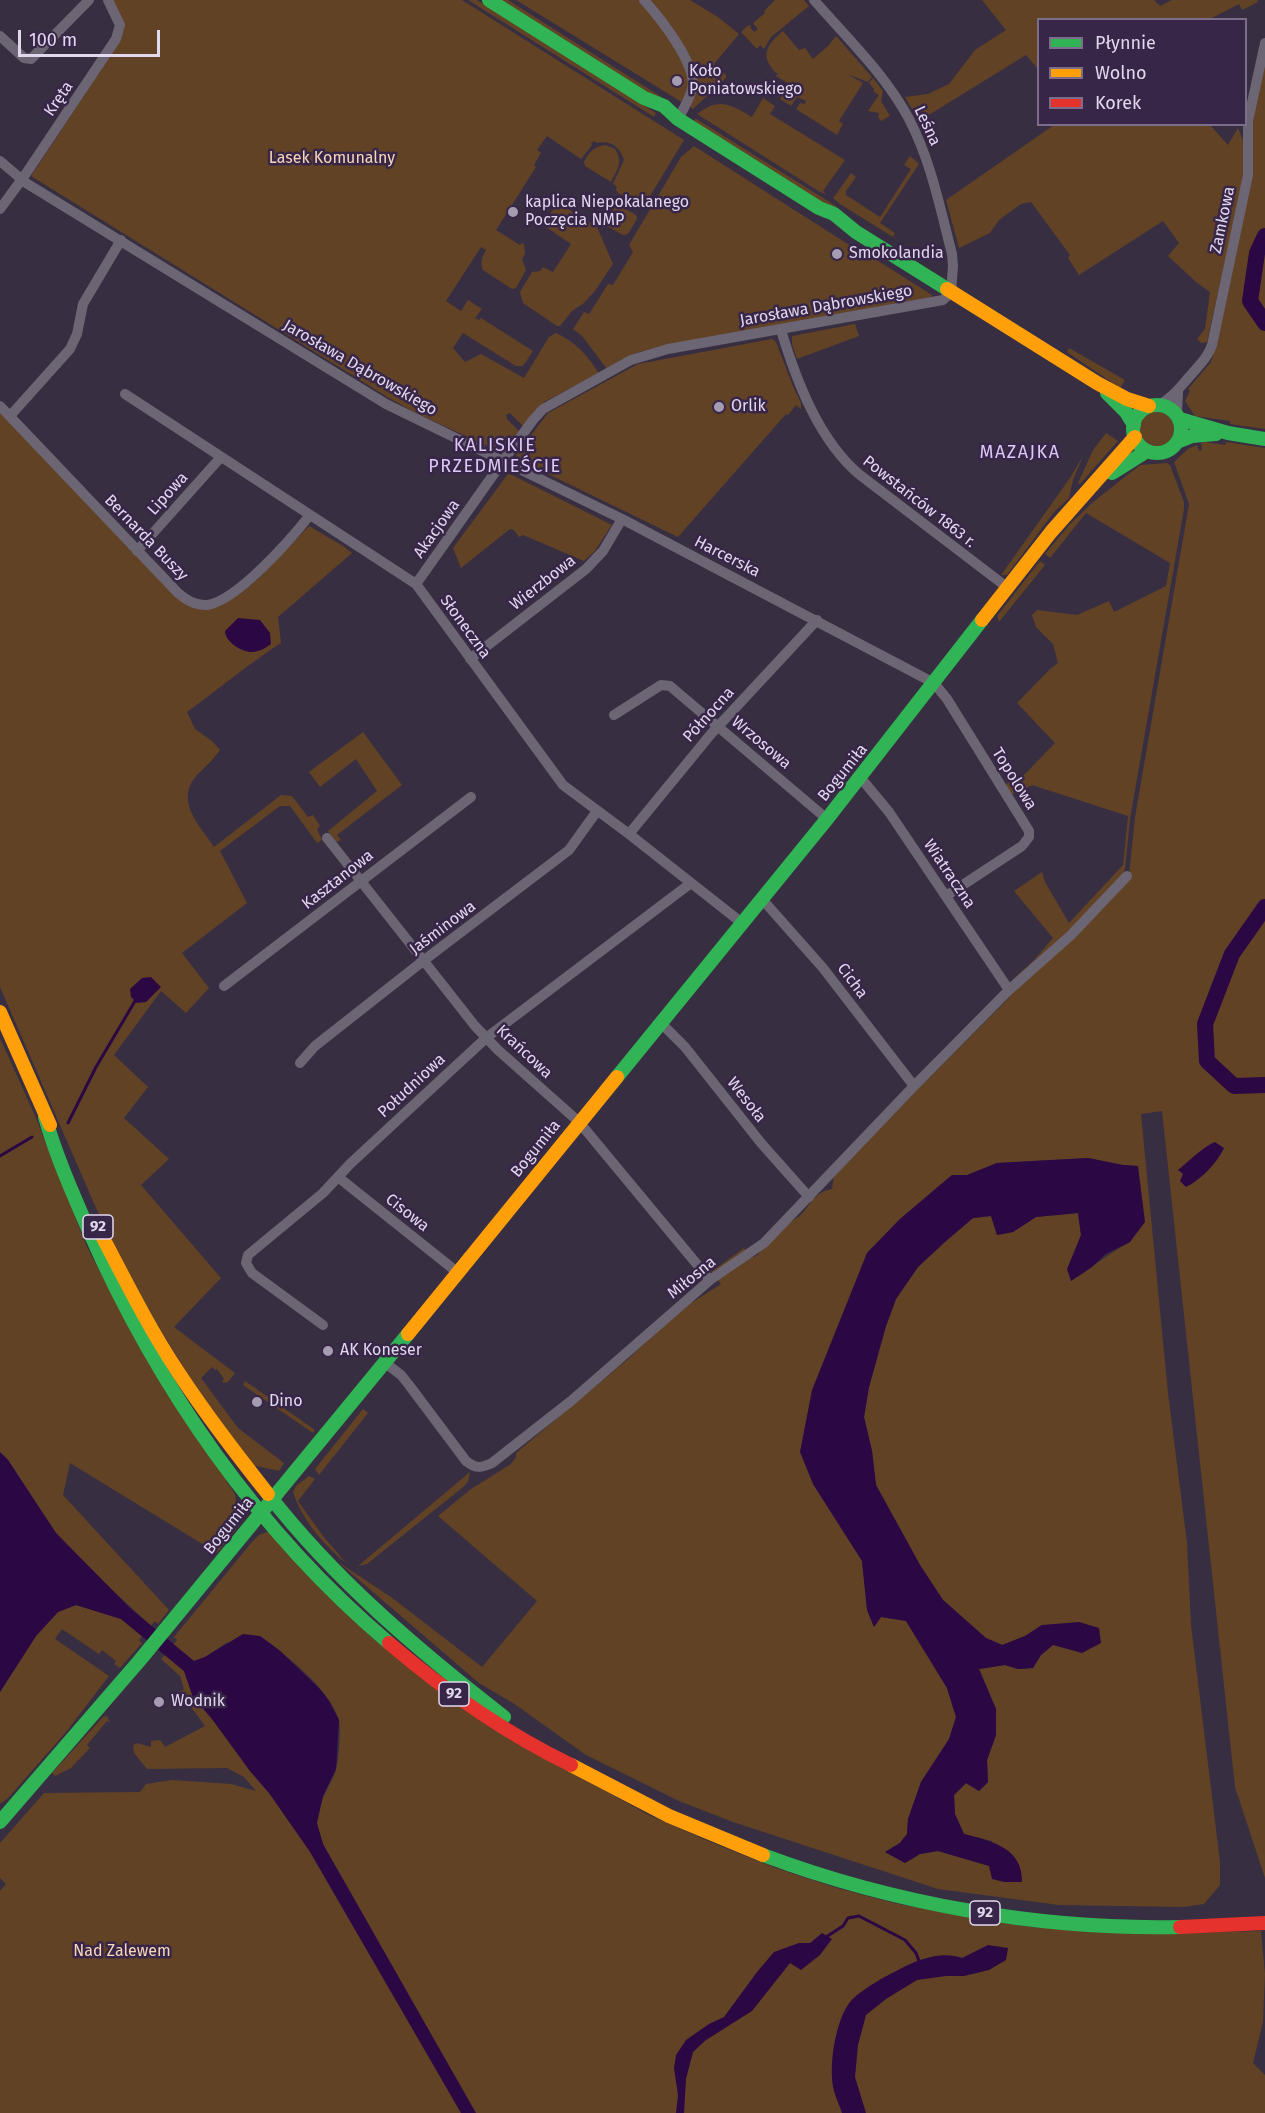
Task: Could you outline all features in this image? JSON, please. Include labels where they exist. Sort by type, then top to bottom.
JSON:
[{"type":"main road","points":[[489,0],[645,98],[660,113],[678,119],[819,208],[834,214],[856,232],[1096,383],[1127,399],[1168,407],[1178,416],[1228,433],[1265,439]]},
{"type":"main road","points":[[1096,383],[1126,412],[1139,445],[1147,451],[1162,453],[1192,436],[1228,433]]},
{"type":"main road","points":[[1134,431],[1139,413],[1154,405]]},
{"type":"main road","points":[[1178,416],[1181,433],[1178,442]]},
{"type":"main road","name":"Bogumiła","points":[[0,1822],[149,1649],[272,1500],[861,777],[1066,514],[1088,490],[1134,431]]},
{"type":"main road","name":"Bogumiła","points":[[1088,490],[1130,460],[1147,451]]},
{"type":"main road","name":"92","points":[[0,1012],[45,1117],[56,1135],[103,1239],[155,1335],[213,1425],[312,1548],[350,1586],[443,1670],[570,1764]]},
{"type":"main road","name":"92","points":[[45,1117],[50,1137],[94,1242],[143,1342],[201,1434],[261,1512],[349,1607],[407,1659],[458,1697],[523,1740],[653,1808],[728,1842],[815,1873],[887,1893],[967,1910],[1059,1922],[1139,1927],[1265,1923]]},
{"type":"street","points":[[0,36],[24,58],[31,59],[89,0]]},
{"type":"street","name":"Kręta","points":[[0,209],[22,180],[116,39],[120,25],[108,0]]},
{"type":"street","points":[[644,0],[674,38],[690,70],[693,88],[678,119]]},
{"type":"street","name":"Leśna","points":[[814,0],[890,87],[916,134],[930,170],[952,254],[954,266],[951,291]]},
{"type":"street","name":"Zamkowa","points":[[1154,405],[1178,392],[1204,362],[1212,345],[1248,175],[1248,121],[1265,43]]},
{"type":"street","name":"Jarosława Dąbrowskiego","points":[[0,161],[22,180],[386,404],[503,461],[543,409],[631,360],[658,351],[943,300],[951,291]]},
{"type":"street","points":[[10,416],[70,349],[75,340],[83,304],[121,240]]},
{"type":"street","name":"Powstańców 1863 r.","points":[[780,330],[798,382],[842,458],[860,476],[1008,588]]},
{"type":"street","points":[[1178,392],[1178,416]]},
{"type":"street","name":"Słoneczna","points":[[125,394],[416,584],[563,785],[742,923]]},
{"type":"street","name":"Bernarda Buszy","points":[[0,406],[137,551],[184,598],[199,605],[207,605],[224,598],[241,586],[292,537],[310,515]]},
{"type":"street","name":"Lipowa","points":[[137,551],[221,457]]},
{"type":"street","name":"Harcerska","points":[[503,461],[622,519],[934,683]]},
{"type":"street","name":"Akacjowa","points":[[416,584],[503,461]]},
{"type":"street","name":"Wierzbowa","points":[[470,659],[586,569],[603,552],[622,519]]},
{"type":"street","name":"Północna","points":[[629,834],[718,727],[817,620]]},
{"type":"street","name":"Topolowa","points":[[934,683],[947,699],[1029,831],[1029,837],[1022,846],[946,896]]},
{"type":"street","name":"Wrzosowa","points":[[614,715],[666,684],[827,819]]},
{"type":"street","name":"Wiatraczna","points":[[861,777],[890,812],[1009,990]]},
{"type":"street","name":"Kasztanowa","points":[[224,986],[471,797]]},
{"type":"street","name":"Jaśminowa","points":[[300,1062],[315,1047],[423,961],[569,850],[597,811]]},
{"type":"street","name":"Krańcowa","points":[[327,838],[486,1038],[579,1122],[710,1280]]},
{"type":"street","name":"Miłosna","points":[[384,1362],[409,1385],[466,1461],[474,1467],[482,1468],[502,1455],[571,1401],[710,1280],[764,1243],[914,1086],[1009,990],[1071,935],[1127,876]]},
{"type":"street","name":"Południowa","points":[[323,1325],[252,1273],[246,1263],[247,1258],[323,1193],[486,1038],[691,883]]},
{"type":"street","name":"Cicha","points":[[762,898],[823,968],[914,1086]]},
{"type":"street","name":"Wesoła","points":[[660,1022],[685,1047],[761,1143],[809,1197]]},
{"type":"street","name":"Cisowa","points":[[338,1177],[457,1272]]},
{"type":"green space","name":"Lasek Komunalny","points":[[111,0],[462,0],[684,140],[647,201],[637,204],[618,193],[617,187],[613,184],[624,160],[614,145],[595,141],[591,143],[592,145],[581,159],[547,136],[537,150],[541,153],[534,165],[536,167],[496,230],[520,245],[524,244],[525,254],[522,259],[526,270],[516,288],[512,289],[483,270],[482,260],[486,250],[481,247],[446,301],[461,311],[468,300],[482,309],[475,318],[479,320],[481,318],[533,351],[523,366],[516,366],[463,333],[453,348],[465,362],[481,354],[524,378],[549,337],[556,333],[581,350],[599,373],[544,402],[523,426],[510,413],[506,415],[519,431],[512,440],[509,439],[505,446],[496,450],[389,398],[31,176],[121,40]]},
{"type":"green space","points":[[468,0],[477,0],[656,113],[654,117]]},
{"type":"green space","points":[[500,0],[508,0],[663,98],[664,101],[663,102]]},
{"type":"green space","points":[[516,0],[690,0],[718,17],[739,34],[714,64],[726,75],[726,78],[693,109]]},
{"type":"green space","points":[[775,0],[804,0],[809,6],[771,37],[764,49],[760,45],[757,49],[741,32],[751,25],[754,32],[758,29],[753,23]]},
{"type":"green space","points":[[982,0],[1154,0],[1160,6],[1172,0],[1257,0],[1258,2],[1242,10],[1239,4],[1212,18],[1037,18],[1037,68],[1026,55],[919,121],[905,97],[928,94],[949,84],[975,50],[1006,30]]},
{"type":"green space","points":[[783,31],[799,50],[805,48],[813,59],[836,36],[872,77],[868,82],[847,74],[863,83],[839,121],[843,124],[837,135],[796,109],[800,103],[805,104],[806,101],[797,97],[791,106],[780,99],[789,84],[776,76],[778,73],[768,61],[767,50]]},
{"type":"green space","points":[[1265,63],[1265,429],[1195,416],[1185,401],[1190,391],[1188,389],[1211,362],[1216,344],[1250,133]]},
{"type":"green space","points":[[873,78],[883,91],[881,101],[890,116],[881,121],[878,117],[879,113],[868,111],[879,95],[874,92],[869,83]]},
{"type":"green space","points":[[763,98],[775,106],[770,114],[845,160],[823,191],[826,194],[697,114],[712,105],[725,104],[752,117]]},
{"type":"green space","points":[[695,118],[836,206],[837,212],[695,123]]},
{"type":"green space","points":[[1053,126],[1211,126],[1228,145],[1238,128],[1244,143],[1244,175],[1207,342],[1201,343],[1197,339],[1205,329],[1210,292],[1168,256],[1179,243],[1163,221],[1079,275],[1068,258],[1070,255],[1031,202],[1021,204],[999,220],[990,233],[959,248],[946,200]]},
{"type":"green space","points":[[606,145],[615,149],[619,158],[619,166],[611,182],[585,166],[584,162],[592,150]]},
{"type":"green space","points":[[694,146],[932,295],[931,297],[655,348],[636,353],[607,369],[582,336],[573,329],[584,312],[589,314],[608,284],[613,285],[633,252],[629,245],[681,157]]},
{"type":"green space","points":[[910,156],[919,164],[880,223],[895,233],[893,237],[833,198],[851,173],[856,177],[846,191],[846,195],[880,217],[911,169],[904,165]]},
{"type":"green space","points":[[560,204],[597,227],[613,264],[595,291],[584,303],[572,311],[560,326],[557,326],[523,303],[520,292],[532,272],[540,271],[543,267],[553,272],[571,244],[543,225],[556,205]]},
{"type":"green space","points":[[616,205],[636,215],[637,219],[628,234],[623,235],[607,226],[605,222]]},
{"type":"green space","points":[[855,324],[859,336],[797,359],[792,336]]},
{"type":"green space","points":[[772,339],[776,342],[801,403],[801,409],[796,405],[788,415],[786,414],[678,537],[517,459],[516,455],[548,413],[638,364]]},
{"type":"green space","points":[[1069,348],[1125,380],[1120,388],[1067,352]]},
{"type":"green space","points":[[0,412],[193,606],[243,591],[257,580],[309,526],[352,553],[278,617],[281,643],[187,712],[195,729],[220,750],[197,775],[188,794],[191,812],[214,847],[281,795],[292,796],[308,817],[313,815],[320,826],[317,829],[322,840],[317,843],[290,806],[280,806],[220,851],[247,903],[182,953],[209,988],[186,1013],[161,991],[114,1055],[148,1087],[124,1118],[169,1159],[141,1185],[221,1278],[174,1327],[235,1373],[228,1382],[224,1383],[217,1369],[212,1367],[201,1378],[238,1428],[284,1463],[279,1471],[252,1465],[214,1419],[138,1292],[96,1208],[0,987]]},
{"type":"green space","points":[[1157,412],[1169,417],[1174,429],[1169,441],[1157,446],[1145,441],[1140,429],[1145,417]]},
{"type":"green space","points":[[1106,433],[1118,441],[1080,484],[1078,483],[1093,450]]},
{"type":"green space","points":[[1226,442],[1265,448],[1265,1878],[1235,1787],[1162,1111],[1141,1114],[1168,1393],[1187,1543],[1191,1625],[1220,1862],[1220,1885],[1204,1904],[1183,1907],[1059,1905],[938,1889],[733,1822],[679,1801],[586,1755],[513,1703],[479,1683],[338,1562],[391,1597],[482,1667],[537,1601],[438,1516],[471,1489],[511,1464],[516,1453],[628,1359],[682,1309],[721,1284],[711,1272],[744,1248],[753,1257],[759,1254],[791,1221],[802,1214],[813,1199],[824,1191],[832,1189],[834,1176],[1010,997],[1009,990],[1129,876],[1135,817],[1189,504],[1174,462],[1188,449],[1197,445],[1199,451],[1202,450],[1201,443],[1225,445]],"holes":[[[1088,1158],[1137,1166],[1130,1242],[1072,1280],[1068,1269],[1081,1235],[1078,1213],[1036,1217],[1013,1232],[997,1235],[991,1216],[973,1218],[918,1267],[896,1299],[886,1326],[869,1387],[864,1417],[872,1451],[876,1485],[920,1565],[943,1600],[986,1638],[1003,1645],[1025,1636],[1042,1625],[1053,1645],[1041,1655],[1033,1668],[1018,1669],[1005,1665],[979,1669],[996,1709],[996,1735],[987,1760],[988,1782],[979,1791],[966,1783],[954,1795],[955,1814],[964,1834],[992,1841],[990,1866],[938,1851],[920,1854],[905,1863],[885,1852],[900,1843],[907,1834],[908,1819],[921,1782],[949,1739],[956,1717],[947,1688],[906,1621],[881,1617],[874,1627],[867,1610],[862,1561],[813,1484],[850,1298],[867,1253],[900,1219],[952,1175],[967,1175],[997,1163]]]},
{"type":"green space","points":[[1083,456],[1073,480],[1069,498],[1054,512],[1007,575],[1001,575],[1070,478]]},
{"type":"green space","points":[[1167,463],[1170,465],[1184,502],[1184,509],[1130,819],[1123,876],[1016,981],[1009,983],[1035,959],[1053,938],[1014,891],[1042,872],[1045,882],[1069,923],[1123,865],[1128,816],[1032,785],[1011,795],[1006,784],[1024,775],[1055,743],[1017,703],[1058,663],[1053,644],[1036,627],[1032,615],[1037,610],[1077,615],[1109,601],[1114,612],[1166,586],[1170,563],[1086,513],[1050,558],[1045,554],[1070,524],[1092,503],[1140,465]]},
{"type":"green space","points":[[508,474],[612,525],[594,552],[584,561],[523,535],[519,537],[514,530],[510,529],[461,568],[453,548]]},
{"type":"green space","points":[[1040,561],[1045,565],[999,622],[997,616]]},
{"type":"green space","points":[[363,732],[402,785],[337,835],[341,840],[336,842],[328,831],[377,791],[356,759],[320,787],[309,772]]},
{"type":"green space","points":[[0,1038],[36,1118],[87,1247],[107,1285],[229,1479],[226,1481],[235,1494],[239,1525],[217,1553],[70,1463],[63,1495],[169,1610],[158,1624],[155,1621],[151,1626],[92,1571],[56,1533],[8,1460],[0,1452]]},
{"type":"green space","points":[[245,1381],[315,1430],[313,1433],[243,1385]]},
{"type":"green space","points":[[363,1409],[368,1413],[319,1475],[315,1469]]},
{"type":"green space","points":[[470,1472],[468,1482],[462,1488],[367,1564],[358,1566]]},
{"type":"green space","points":[[309,1476],[315,1479],[298,1501],[346,1563],[315,1531],[297,1502],[293,1492],[296,1486]]},
{"type":"green space","name":"Nad Zalewem","points":[[267,1532],[273,1534],[334,1598],[567,1770],[649,1815],[713,1843],[776,1868],[837,1888],[894,1903],[976,1919],[1031,1927],[1140,1934],[1261,1931],[1265,1974],[1263,2022],[1253,2063],[1265,2075],[1265,2113],[0,2113],[0,1891],[6,1884],[0,1878],[0,1843],[44,1793],[140,1792],[146,1784],[172,1780],[231,1784],[256,1791],[244,1777],[227,1768],[147,1769],[134,1753],[133,1745],[137,1743],[151,1747],[151,1741],[160,1740],[165,1747],[205,1726],[180,1692],[184,1689],[180,1676],[161,1659],[165,1655],[184,1671],[193,1697],[250,1771],[269,1793],[323,1844],[317,1822],[318,1815],[321,1802],[336,1770],[340,1737],[339,1720],[326,1696],[294,1662],[260,1636],[226,1643],[205,1657],[194,1661],[173,1645],[177,1640],[174,1637],[252,1542],[259,1535]]},
{"type":"green space","points":[[76,1605],[121,1619],[142,1636],[139,1640],[142,1643],[120,1668],[114,1664],[116,1661],[102,1650],[99,1654],[62,1629],[55,1639],[109,1676],[66,1732],[8,1798],[0,1804],[0,1692],[36,1636],[58,1612]]},
{"type":"green space","points":[[107,1716],[110,1722],[107,1721],[87,1745],[90,1748],[71,1768],[55,1776],[52,1773],[103,1717]]},
{"type":"shaded area","points":[[238,618],[260,620],[270,633],[271,644],[253,652],[244,651],[235,646],[228,639],[225,631]]},
{"type":"shaded area","points":[[151,977],[161,987],[146,1002],[137,1003],[131,997],[130,989],[142,978]]},
{"type":"shaded area","points":[[1215,1142],[1224,1148],[1221,1154],[1203,1176],[1186,1187],[1180,1181],[1183,1174],[1178,1170]]},
{"type":"shaded area","points":[[1088,1158],[1138,1166],[1145,1222],[1130,1242],[1106,1254],[1071,1281],[1067,1269],[1081,1235],[1078,1213],[1036,1217],[1013,1232],[997,1235],[991,1216],[973,1218],[918,1267],[896,1299],[869,1387],[864,1417],[872,1451],[876,1485],[920,1565],[943,1600],[986,1638],[1002,1645],[1025,1636],[1042,1625],[1079,1622],[1099,1628],[1101,1643],[1082,1653],[1053,1645],[1041,1655],[1033,1668],[1018,1669],[1005,1665],[979,1669],[996,1709],[996,1735],[987,1760],[988,1782],[979,1791],[966,1783],[954,1795],[955,1814],[964,1834],[995,1843],[1004,1848],[1017,1861],[1021,1870],[1022,1882],[1004,1882],[992,1879],[989,1866],[938,1851],[920,1854],[905,1863],[885,1852],[900,1843],[907,1834],[908,1819],[921,1782],[949,1739],[956,1717],[947,1688],[906,1621],[881,1617],[874,1627],[867,1610],[862,1561],[813,1484],[800,1452],[812,1390],[867,1253],[900,1219],[952,1175],[967,1175],[997,1163]]},
{"type":"shaded area","points":[[0,1452],[8,1460],[56,1533],[130,1608],[194,1661],[205,1657],[243,1634],[260,1636],[279,1650],[319,1688],[329,1701],[339,1720],[336,1769],[323,1796],[317,1823],[323,1844],[476,2113],[461,2113],[310,1852],[269,1793],[193,1697],[184,1671],[121,1619],[76,1605],[58,1612],[36,1636],[0,1692]]},
{"type":"shaded area","points":[[822,1933],[832,1939],[820,1955],[801,1970],[790,1963],[752,2011],[706,2040],[693,2052],[686,2079],[684,2113],[676,2113],[678,2095],[674,2068],[676,2055],[686,2040],[724,2017],[774,1952],[799,1943],[810,1943]]},
{"type":"shaded area","points":[[988,1945],[1008,1948],[1006,1960],[989,1970],[964,1976],[917,1980],[886,1999],[866,2015],[858,2045],[855,2077],[866,2113],[842,2113],[832,2081],[832,2058],[840,2021],[850,2002],[873,1984],[915,1962],[947,1955],[962,1958]]},
{"type":"waterway","points":[[1265,236],[1257,253],[1250,301],[1265,323]]},
{"type":"waterway","points":[[1265,907],[1232,954],[1205,1024],[1207,1061],[1234,1086],[1265,1085]]},
{"type":"waterway","points":[[68,1123],[96,1067],[135,1001]]},
{"type":"waterway","points":[[0,1156],[32,1137]]},
{"type":"waterway","points":[[826,1937],[843,1926],[848,1918],[859,1916],[905,1940],[916,1953],[919,1961]]},
{"type":"traffic: fast","points":[[489,0],[644,98],[664,106],[678,119],[819,208],[834,214],[856,232],[947,289]]},
{"type":"traffic: fast","points":[[1107,393],[1126,412],[1134,425]]},
{"type":"traffic: fast","points":[[1152,405],[1162,405],[1174,412],[1181,424],[1181,429],[1181,434],[1174,446],[1162,453],[1152,453],[1137,442],[1133,434],[1133,424],[1144,409],[1152,405]]},
{"type":"traffic: fast","points":[[1180,419],[1228,433],[1265,439]]},
{"type":"traffic: fast","points":[[1177,442],[1192,436],[1216,434]]},
{"type":"traffic: fast","points":[[1112,473],[1147,451]]},
{"type":"traffic: fast","points":[[617,1077],[827,819],[982,620]]},
{"type":"traffic: fast","points":[[45,1117],[71,1189],[116,1289],[180,1401],[216,1454],[297,1554],[341,1600],[389,1643]]},
{"type":"traffic: fast","points":[[0,1822],[140,1660],[408,1334]]},
{"type":"traffic: fast","points":[[268,1494],[321,1556],[379,1613],[504,1717]]},
{"type":"traffic: fast","points":[[763,1855],[864,1887],[968,1910],[1074,1924],[1180,1927]]},
{"type":"traffic: slow","points":[[947,289],[1097,383],[1127,399],[1149,406]]},
{"type":"traffic: slow","points":[[982,620],[1051,532],[1135,437]]},
{"type":"traffic: slow","points":[[0,1012],[50,1125]]},
{"type":"traffic: slow","points":[[408,1334],[617,1077]]},
{"type":"traffic: slow","points":[[101,1234],[169,1358],[190,1390],[268,1494]]},
{"type":"traffic: slow","points":[[571,1765],[669,1816],[763,1855]]},
{"type":"traffic: jam","points":[[389,1643],[476,1710],[571,1765]]},
{"type":"traffic: jam","points":[[1180,1927],[1265,1923]]},
{"type":"place","name":"Koło Poniatowskiego","points":[[677,81]]},
{"type":"place","name":"kaplica Niepokalanego Poczęcia NMP","points":[[513,212]]},
{"type":"place","name":"Smokolandia","points":[[837,254]]},
{"type":"place","name":"Orlik","points":[[719,407]]},
{"type":"place","name":"AK Koneser","points":[[328,1351]]},
{"type":"place","name":"Dino","points":[[257,1402]]},
{"type":"place","name":"Wodnik","points":[[159,1702]]},
{"type":"district","name":"MAZAJKA","points":[[1020,453]]},
{"type":"district","name":"KALISKIE PRZEDMIEŚCIE","points":[[495,456]]}]
